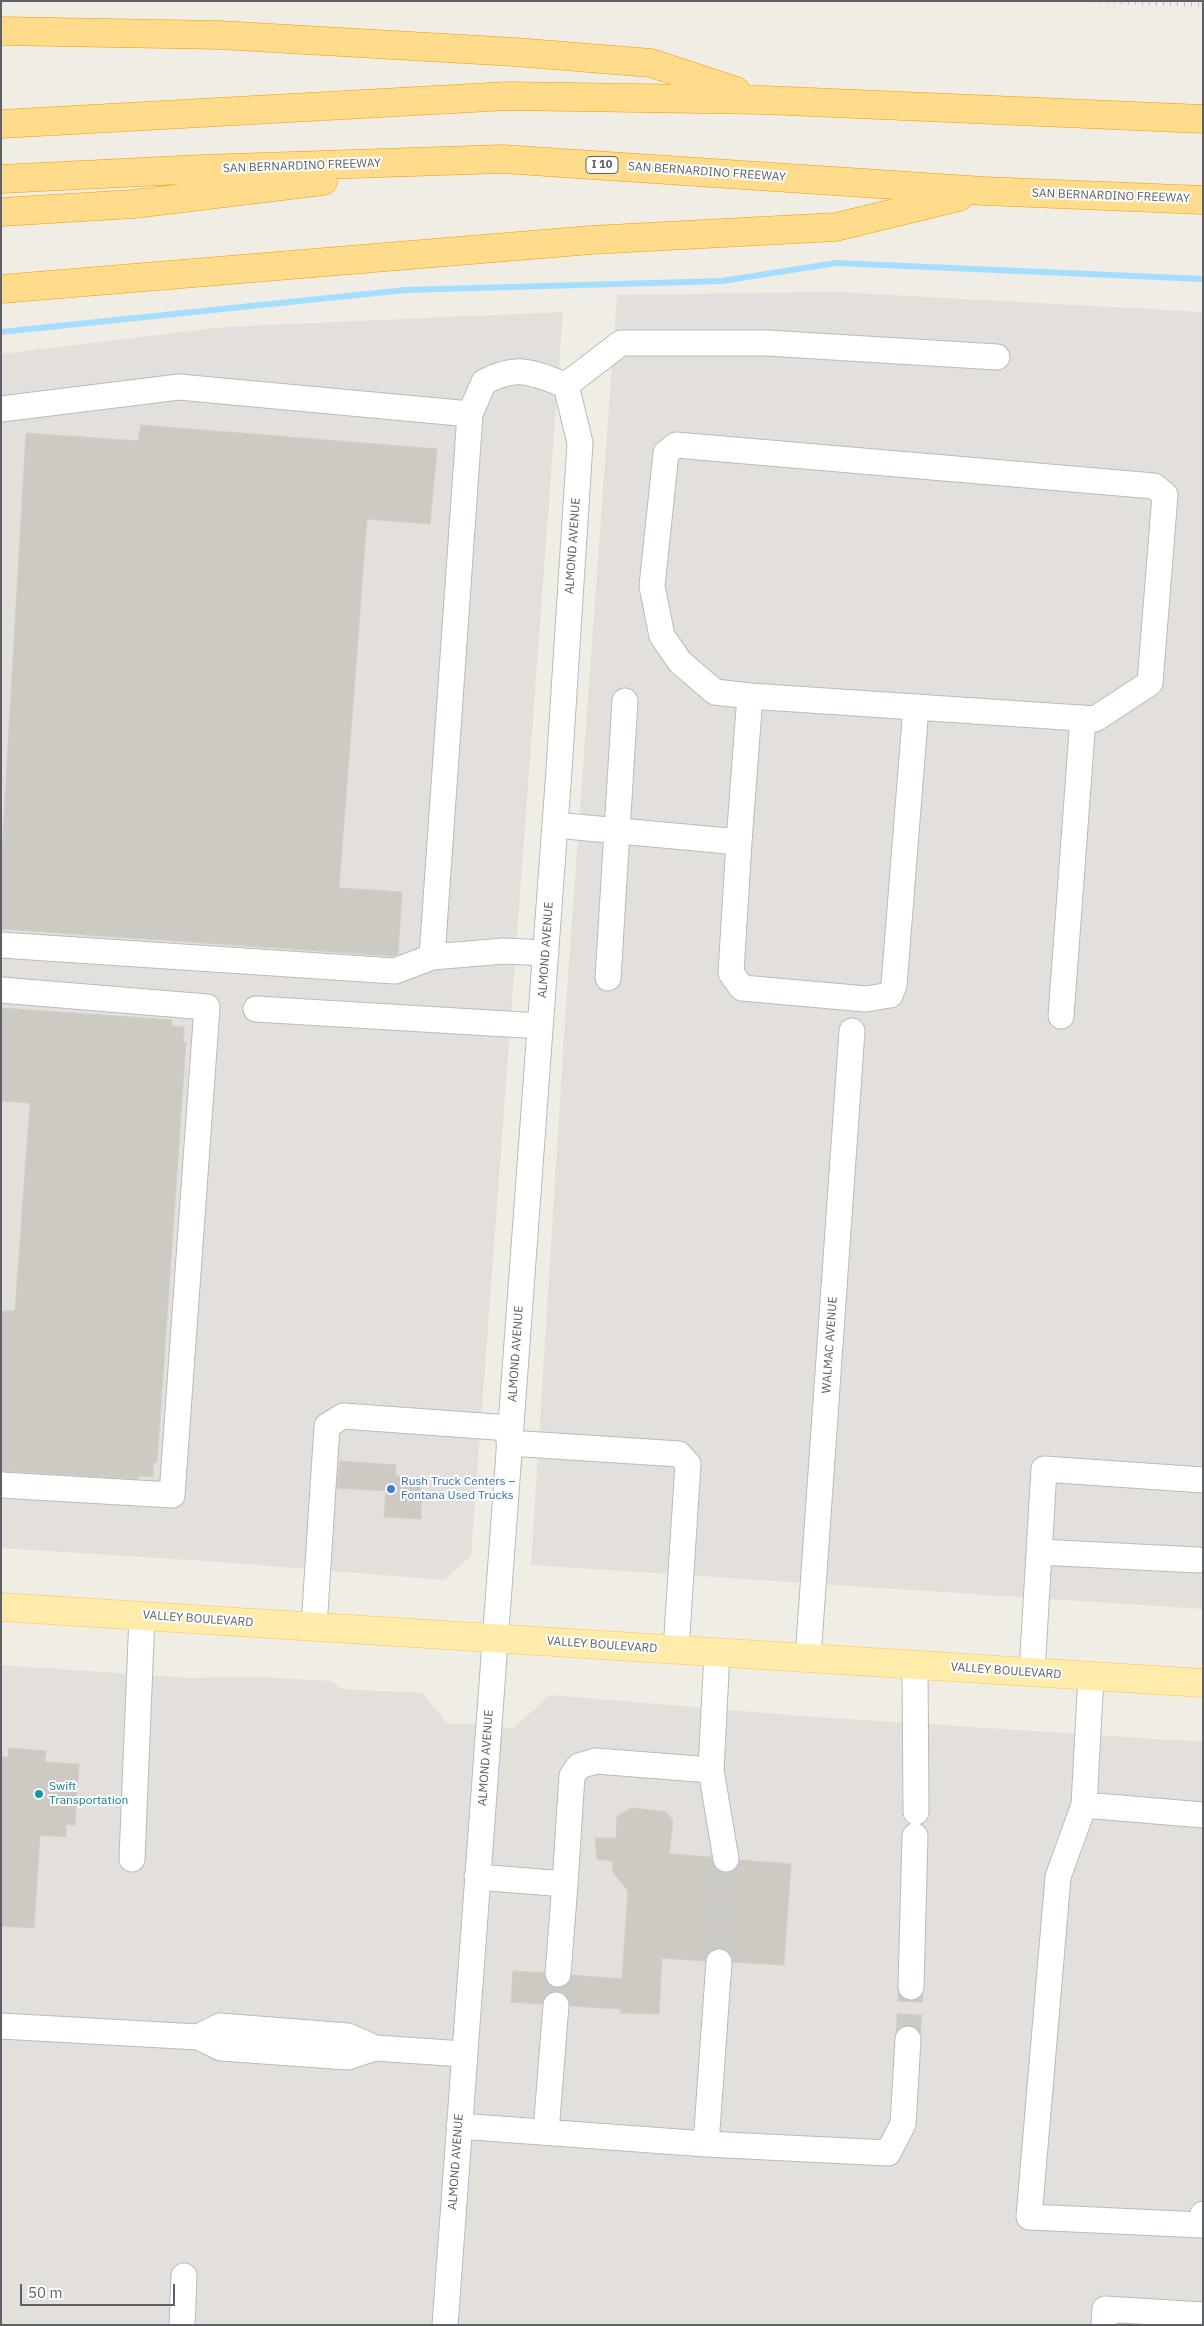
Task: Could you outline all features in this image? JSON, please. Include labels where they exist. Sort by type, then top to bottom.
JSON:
[{"type":"highway","points":[[1,31],[219,35],[515,52],[651,64],[764,100]]},
{"type":"highway","points":[[1,124],[508,96],[764,100],[1203,119]]},
{"type":"highway","points":[[1,212],[134,204],[502,159]]},
{"type":"highway","name":"SAN BERNARDINO FREEWAY","points":[[1,179],[202,169],[502,159],[739,173],[984,191],[1203,200]]},
{"type":"highway","points":[[1,288],[591,240],[836,227],[984,191]]},
{"type":"main road","name":"VALLEY BOULEVARD","points":[[1,1607],[1203,1683]]},
{"type":"street","points":[[432,958],[470,414],[484,382],[500,374],[524,370],[566,385],[621,343],[767,343],[997,357]]},
{"type":"street","name":"ALMOND AVENUE","points":[[445,2325],[546,953],[580,443],[566,385]]},
{"type":"street","points":[[1,409],[179,388],[470,414]]},
{"type":"street","points":[[676,445],[1154,486],[1165,495],[1150,683],[1095,719],[750,696],[715,692],[680,662],[662,636],[652,586],[666,453],[676,445]]},
{"type":"street","points":[[750,696],[731,973],[742,988],[866,999],[890,995],[894,985],[916,707]]},
{"type":"street","points":[[608,978],[625,701]]},
{"type":"street","points":[[1061,1016],[1083,718]]},
{"type":"street","points":[[555,825],[739,842]]},
{"type":"street","points":[[1,945],[395,971],[432,958],[504,951],[546,953]]},
{"type":"street","points":[[1,990],[207,1007],[172,1495],[1,1485]]},
{"type":"street","points":[[256,1009],[540,1026]]},
{"type":"street","name":"WALMAC AVENUE","points":[[808,1658],[852,1031]]},
{"type":"street","points":[[314,1627],[327,1426],[342,1416],[679,1454],[688,1464],[676,1650]]},
{"type":"street","points":[[1032,1672],[1044,1469],[1203,1480]]},
{"type":"street","points":[[1039,1552],[1198,1560]]},
{"type":"street","points":[[132,1859],[142,1616]]},
{"type":"street","points":[[717,1652],[711,1770],[726,1858]]},
{"type":"street","points":[[911,1987],[916,1824],[915,1665]]},
{"type":"street","points":[[1091,1676],[1084,1806],[1058,1877],[1029,2217],[1202,2225],[1203,2214]]},
{"type":"street","points":[[558,1974],[572,1776],[579,1766],[596,1761],[711,1770]]},
{"type":"street","points":[[1084,1806],[1203,1815]]},
{"type":"street","points":[[477,1877],[565,1884]]},
{"type":"street","points":[[706,2144],[719,1962]]},
{"type":"street","points":[[546,2132],[556,2005]]},
{"type":"street","points":[[1,2026],[198,2036],[221,2048],[348,2057],[375,2048],[464,2054]]},
{"type":"street","points":[[459,2126],[751,2147],[888,2153],[903,2124],[908,2039]]},
{"type":"street","points":[[182,2325],[184,2276]]},
{"type":"street","points":[[1104,2325],[1105,2309],[1203,2315]]},
{"type":"shaded area","points":[[837,292],[1203,312],[1203,1609],[531,1565],[566,1004],[617,295]]},
{"type":"shaded area","points":[[563,312],[471,1556],[444,1580],[220,1562],[1,1548],[1,354],[224,327]]},
{"type":"shaded area","points":[[1,1665],[187,1678],[259,1677],[332,1681],[341,1689],[422,1693],[447,1723],[513,1728],[550,1695],[802,1716],[1203,1742],[1203,2325],[1,2325]]},
{"type":"building","points":[[141,425],[437,449],[430,524],[367,519],[339,888],[402,892],[398,954],[393,956],[1,929],[1,867],[26,433],[138,441]]},
{"type":"building","points":[[2,1008],[172,1020],[171,1026],[184,1027],[183,1042],[186,1042],[157,1462],[153,1464],[153,1477],[138,1476],[138,1479],[1,1471],[1,1311],[15,1311],[30,1103],[1,1101]]},
{"type":"building","name":"Rush Truck Centers – Fontana Used Trucks","points":[[340,1461],[396,1465],[396,1476],[421,1478],[421,1519],[384,1517],[386,1491],[337,1488]]},
{"type":"building","name":"Swift Transportation","points":[[9,1748],[46,1751],[45,1762],[79,1764],[75,1825],[66,1824],[66,1837],[40,1835],[34,1928],[1,1926],[1,1757],[8,1757]]},
{"type":"building","points":[[633,1808],[666,1812],[673,1820],[669,1854],[711,1857],[715,1868],[721,1873],[729,1873],[735,1870],[740,1860],[791,1864],[784,1965],[733,1962],[732,1955],[727,1950],[720,1948],[712,1949],[707,1954],[705,1961],[662,1958],[659,2014],[620,2013],[620,2009],[570,2006],[569,1998],[565,1993],[558,1991],[549,1992],[544,1997],[542,2004],[511,2002],[513,1971],[544,1973],[545,1980],[550,1986],[557,1988],[564,1987],[570,1982],[572,1975],[622,1979],[628,1891],[613,1872],[612,1861],[597,1859],[595,1838],[616,1838],[617,1816]]},
{"type":"waterway","points":[[1,332],[405,290],[722,281],[836,263],[1203,279]]},
{"type":"tunnel","points":[[719,1962],[726,1859]]},
{"type":"tunnel","points":[[556,2005],[558,1974]]},
{"type":"tunnel","points":[[908,2039],[911,1987]]},
{"type":"railway","points":[[1093,1],[1203,5]]},
{"type":"place","name":"Rush Truck Centers – Fontana Used Trucks","points":[[391,1489]]},
{"type":"place","name":"Swift Transportation","points":[[39,1794]]}]
